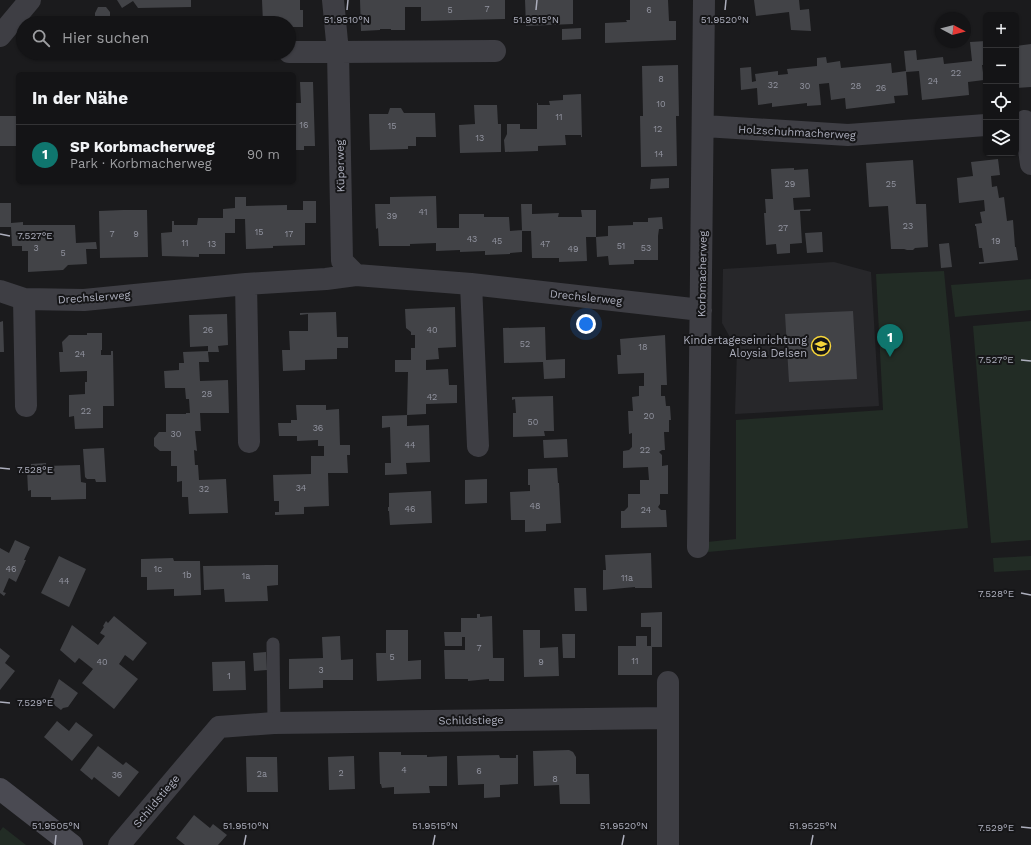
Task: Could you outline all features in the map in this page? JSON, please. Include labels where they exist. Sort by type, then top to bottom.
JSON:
[{"type":"main road","points":[[0,789],[72,845]]},
{"type":"street","points":[[17,16],[30,0]]},
{"type":"street","name":"Küperweg","points":[[333,0],[338,52],[342,261],[356,275]]},
{"type":"street","name":"Korbmacherweg","points":[[698,547],[704,126],[704,0]]},
{"type":"street","points":[[0,36],[16,17]]},
{"type":"street","points":[[296,52],[495,51]]},
{"type":"street","points":[[1024,121],[1031,164]]},
{"type":"street","name":"Holzschuhmacherweg","points":[[704,126],[848,135],[983,125]]},
{"type":"street","name":"Drechslerweg","points":[[24,300],[84,300],[356,275],[471,284],[701,310]]},
{"type":"street","points":[[246,284],[249,442]]},
{"type":"street","points":[[471,284],[478,446]]},
{"type":"street","points":[[0,291],[24,300],[26,406]]},
{"type":"street","points":[[668,682],[668,845]]},
{"type":"street","name":"Schildstiege","points":[[119,845],[219,727],[274,723],[668,718]]},
{"type":"lane","points":[[273,644],[274,723]]},
{"type":"shaded area","points":[[834,262],[871,272],[879,406],[735,414],[737,350],[722,323],[723,269]]},
{"type":"shaded area","points":[[944,271],[968,528],[708,552],[707,542],[736,539],[736,420],[883,410],[876,274]]},
{"type":"shaded area","points":[[1031,279],[1031,310],[955,317],[951,285]]},
{"type":"shaded area","points":[[1031,321],[1031,540],[991,543],[973,326]]},
{"type":"shaded area","points":[[1031,556],[1031,570],[994,572],[993,558]]},
{"type":"shaded area","points":[[3,827],[26,845],[0,845],[0,831]]},
{"type":"building","points":[[117,0],[191,0],[191,7],[138,8],[133,1],[122,8]]},
{"type":"building","points":[[262,0],[300,0],[300,10],[303,10],[303,27],[296,27],[296,16],[263,16]]},
{"type":"building","points":[[360,0],[505,0],[505,19],[421,21],[421,7],[405,7],[405,30],[380,29],[361,31]]},
{"type":"building","points":[[525,0],[573,0],[573,24],[526,26]]},
{"type":"building","points":[[630,0],[668,0],[669,21],[676,21],[676,40],[605,43],[605,23],[627,22],[626,20],[630,20]]},
{"type":"building","points":[[754,0],[799,0],[800,10],[809,9],[811,31],[791,30],[789,12],[756,16]]},
{"type":"building","points":[[98,7],[106,7],[110,12],[110,16],[95,16]]},
{"type":"building","points":[[581,28],[581,39],[562,40],[562,29]]},
{"type":"building","points":[[983,41],[983,80],[968,82],[969,95],[922,100],[919,71],[906,72],[908,95],[894,96],[895,103],[846,109],[845,98],[831,100],[829,83],[819,84],[821,105],[807,106],[807,103],[772,107],[772,103],[758,105],[757,88],[741,90],[740,68],[751,67],[752,82],[756,81],[755,74],[778,71],[778,75],[788,74],[787,69],[817,66],[817,58],[826,57],[827,63],[840,61],[841,68],[891,63],[892,73],[906,71],[904,51],[916,50],[917,60],[943,57],[944,64],[972,61],[971,42]]},
{"type":"building","points":[[1031,44],[1031,87],[1019,88],[1019,46]]},
{"type":"building","points":[[678,65],[679,116],[676,116],[677,166],[641,167],[640,116],[643,116],[642,66]]},
{"type":"building","points":[[300,82],[313,82],[315,146],[304,146],[304,150],[296,150],[296,103],[301,103]]},
{"type":"building","points":[[581,94],[582,137],[581,135],[565,135],[566,145],[538,146],[538,151],[505,152],[504,140],[507,134],[507,124],[520,124],[520,129],[537,129],[537,103],[538,105],[550,105],[549,101],[563,100],[563,95]]},
{"type":"building","points":[[474,105],[497,105],[498,124],[501,124],[501,152],[460,153],[459,125],[475,124]]},
{"type":"building","points":[[390,108],[401,108],[404,113],[435,113],[436,137],[416,137],[416,146],[408,146],[408,149],[370,150],[369,114],[388,114]]},
{"type":"building","points":[[0,116],[16,116],[16,146],[0,146]]},
{"type":"building","points":[[998,159],[1000,175],[991,176],[992,187],[997,186],[999,198],[1004,197],[1007,221],[1013,220],[1015,247],[1018,260],[979,264],[979,262],[984,262],[982,248],[979,248],[975,224],[982,223],[980,212],[985,211],[984,200],[959,203],[957,178],[973,176],[971,162]]},
{"type":"building","points":[[913,160],[916,204],[926,204],[928,247],[915,248],[913,250],[891,249],[888,206],[869,207],[866,163]]},
{"type":"building","points":[[794,168],[794,170],[808,169],[810,197],[793,198],[794,210],[811,209],[810,211],[800,211],[802,243],[790,244],[790,253],[777,254],[776,244],[766,245],[764,213],[766,213],[765,199],[773,199],[771,169]]},
{"type":"building","points":[[669,178],[669,188],[650,189],[651,179]]},
{"type":"building","points":[[436,196],[437,228],[459,228],[459,214],[484,214],[484,217],[509,217],[510,231],[522,230],[522,252],[485,255],[485,251],[436,251],[436,243],[410,244],[410,246],[379,246],[378,228],[376,229],[375,204],[390,204],[390,197]]},
{"type":"building","points":[[235,197],[246,197],[246,206],[287,205],[287,210],[303,210],[303,201],[316,201],[316,223],[305,223],[305,245],[246,249],[245,219],[235,219],[235,233],[225,233],[225,254],[199,254],[199,257],[162,256],[161,233],[172,232],[172,221],[174,221],[174,225],[197,225],[198,218],[223,218],[223,209],[235,208]]},
{"type":"building","points":[[0,203],[11,203],[11,223],[23,222],[23,225],[75,225],[76,243],[96,242],[97,249],[86,249],[87,264],[68,265],[63,270],[28,272],[28,251],[22,251],[22,246],[12,246],[11,227],[0,227]]},
{"type":"building","points":[[521,204],[532,204],[532,214],[559,213],[558,217],[582,217],[581,210],[596,210],[596,237],[586,237],[587,261],[559,262],[559,258],[532,258],[531,231],[522,231]]},
{"type":"building","points":[[147,210],[148,257],[100,258],[99,211]]},
{"type":"building","points":[[662,217],[663,229],[659,229],[658,236],[658,260],[634,260],[634,264],[609,265],[608,256],[597,257],[596,237],[608,236],[608,226],[633,225],[633,222],[648,222],[648,218]]},
{"type":"building","points":[[822,232],[823,252],[807,253],[805,233]]},
{"type":"building","points":[[949,243],[952,267],[941,268],[939,244]]},
{"type":"building","points":[[455,307],[456,347],[438,348],[439,359],[426,360],[426,370],[448,369],[449,385],[457,385],[457,403],[426,404],[426,414],[407,415],[408,372],[395,372],[395,360],[411,360],[411,348],[415,348],[415,335],[411,335],[411,332],[406,328],[405,309]]},
{"type":"building","name":"Kindertageseinrichtung Aloysia Delsen","points":[[853,311],[857,379],[789,382],[785,314]]},
{"type":"building","points":[[336,312],[337,337],[348,337],[348,348],[337,348],[337,359],[305,360],[305,370],[283,371],[282,350],[290,350],[289,331],[308,331],[308,314],[300,315],[300,313]]},
{"type":"building","points":[[227,314],[228,345],[218,346],[219,352],[208,352],[209,362],[199,362],[200,381],[228,380],[229,413],[200,413],[201,431],[195,431],[197,451],[194,450],[195,465],[198,465],[199,480],[226,479],[228,513],[189,514],[188,497],[182,497],[182,481],[177,482],[177,466],[171,466],[171,451],[160,451],[154,446],[154,438],[159,432],[166,432],[166,414],[190,413],[189,399],[186,399],[185,388],[165,388],[164,371],[179,370],[179,363],[184,363],[183,352],[208,351],[208,346],[190,347],[189,315]]},
{"type":"building","points":[[3,321],[4,352],[0,352],[0,322]]},
{"type":"building","points":[[545,327],[546,360],[565,359],[565,378],[544,379],[543,362],[504,363],[503,328]]},
{"type":"building","points":[[87,333],[102,333],[101,355],[111,355],[111,351],[113,351],[114,406],[103,406],[103,428],[75,429],[74,416],[69,417],[69,395],[85,394],[87,371],[60,372],[59,352],[63,352],[62,342],[69,335],[87,335]]},
{"type":"building","points":[[665,335],[667,385],[661,385],[661,396],[665,396],[666,406],[670,406],[671,420],[669,420],[669,432],[664,432],[665,450],[659,452],[662,455],[662,466],[668,465],[668,494],[660,494],[660,504],[658,507],[661,510],[666,510],[667,527],[621,528],[621,511],[624,511],[628,507],[628,494],[640,494],[640,480],[649,480],[648,467],[623,468],[623,451],[629,450],[632,447],[632,433],[629,434],[628,411],[633,411],[632,397],[639,396],[639,386],[644,386],[644,373],[618,374],[617,355],[621,355],[620,339]]},
{"type":"building","points":[[553,396],[554,431],[544,431],[545,436],[513,437],[513,413],[516,413],[515,399],[512,400],[512,397]]},
{"type":"building","points":[[296,405],[326,405],[326,410],[339,409],[340,445],[350,445],[350,455],[347,455],[348,473],[328,473],[329,506],[304,507],[304,514],[275,515],[275,512],[279,512],[279,501],[274,501],[273,475],[311,474],[311,456],[324,456],[324,446],[318,446],[318,440],[297,441],[297,436],[279,436],[278,423],[291,423],[291,420],[297,420]]},
{"type":"building","points":[[407,415],[407,426],[429,425],[430,462],[406,463],[407,474],[385,475],[385,463],[391,463],[390,427],[382,428],[382,416]]},
{"type":"building","points":[[567,439],[568,457],[544,458],[543,440]]},
{"type":"building","points":[[104,448],[106,482],[96,482],[95,479],[87,479],[85,477],[83,449]]},
{"type":"building","points":[[46,463],[46,466],[80,465],[81,482],[86,483],[86,499],[51,500],[51,497],[31,497],[31,490],[28,491],[27,470],[31,470],[31,464]]},
{"type":"building","points":[[557,468],[561,523],[546,524],[546,531],[525,532],[525,520],[511,520],[510,492],[530,491],[530,485],[528,485],[528,469]]},
{"type":"building","points":[[487,479],[487,503],[465,504],[465,480]]},
{"type":"building","points":[[431,491],[432,523],[390,525],[388,511],[389,493]]},
{"type":"building","points":[[15,540],[30,547],[16,582],[9,578],[3,592],[6,593],[4,596],[0,593],[0,548],[9,553]]},
{"type":"building","points":[[651,553],[652,588],[635,587],[603,590],[603,570],[606,570],[605,555]]},
{"type":"building","points":[[59,556],[86,569],[69,607],[41,593]]},
{"type":"building","points":[[173,558],[174,561],[200,561],[201,595],[174,596],[174,589],[147,590],[147,577],[141,577],[141,559]]},
{"type":"building","points":[[278,565],[278,585],[267,586],[268,601],[225,602],[224,589],[204,590],[203,566]]},
{"type":"building","points":[[574,588],[586,588],[587,611],[575,611]]},
{"type":"building","points":[[662,612],[662,647],[652,647],[652,675],[618,675],[618,646],[636,646],[636,636],[647,636],[647,646],[651,646],[651,627],[641,627],[641,613]]},
{"type":"building","points":[[477,614],[480,614],[480,617],[492,616],[493,658],[504,658],[504,681],[489,681],[489,679],[468,681],[468,679],[445,679],[444,650],[465,650],[465,637],[462,637],[462,646],[445,646],[444,632],[461,632],[461,618],[477,618]]},
{"type":"building","points":[[114,616],[147,643],[133,661],[125,655],[119,664],[138,679],[114,709],[82,683],[93,669],[79,658],[75,663],[60,650],[72,625],[98,645],[105,636],[100,633],[104,627],[103,626],[106,621],[108,623]]},
{"type":"building","points":[[386,630],[408,630],[408,661],[421,660],[421,679],[377,681],[376,653],[386,653]]},
{"type":"building","points":[[523,630],[540,630],[540,648],[558,647],[559,676],[524,677]]},
{"type":"building","points":[[562,634],[575,634],[575,658],[563,658]]},
{"type":"building","points":[[340,636],[341,660],[353,659],[353,680],[323,680],[323,688],[289,689],[289,659],[323,658],[322,637]]},
{"type":"building","points":[[0,648],[10,656],[5,663],[15,671],[0,690]]},
{"type":"building","points":[[266,652],[267,670],[254,671],[253,653]]},
{"type":"building","points":[[245,661],[246,690],[213,691],[212,662]]},
{"type":"building","points":[[59,679],[78,693],[68,707],[61,710],[49,701]]},
{"type":"building","points":[[57,721],[69,731],[76,722],[93,735],[72,761],[44,737]]},
{"type":"building","points":[[98,746],[123,765],[126,762],[139,772],[119,797],[94,777],[92,780],[80,770]]},
{"type":"building","points":[[569,750],[573,752],[576,757],[576,774],[589,774],[590,804],[560,804],[559,785],[534,786],[533,751]]},
{"type":"building","points":[[379,752],[401,752],[401,755],[427,755],[427,757],[447,756],[447,786],[429,786],[430,793],[394,794],[394,787],[382,788],[380,784]]},
{"type":"building","points":[[499,755],[500,758],[516,758],[516,755],[518,755],[518,784],[500,785],[500,797],[484,798],[484,784],[458,785],[457,756]]},
{"type":"building","points":[[354,756],[355,789],[329,790],[328,757]]},
{"type":"building","points":[[246,757],[277,757],[278,792],[247,792]]},
{"type":"building","points":[[194,815],[210,828],[213,824],[227,835],[218,845],[185,845],[176,838]]},
{"type":"place","name":"Kindertageseinrichtung Aloysia Delsen","points":[[821,346]]},
{"type":"place","name":"SP Korbmacherweg","points":[[890,357]]}]
